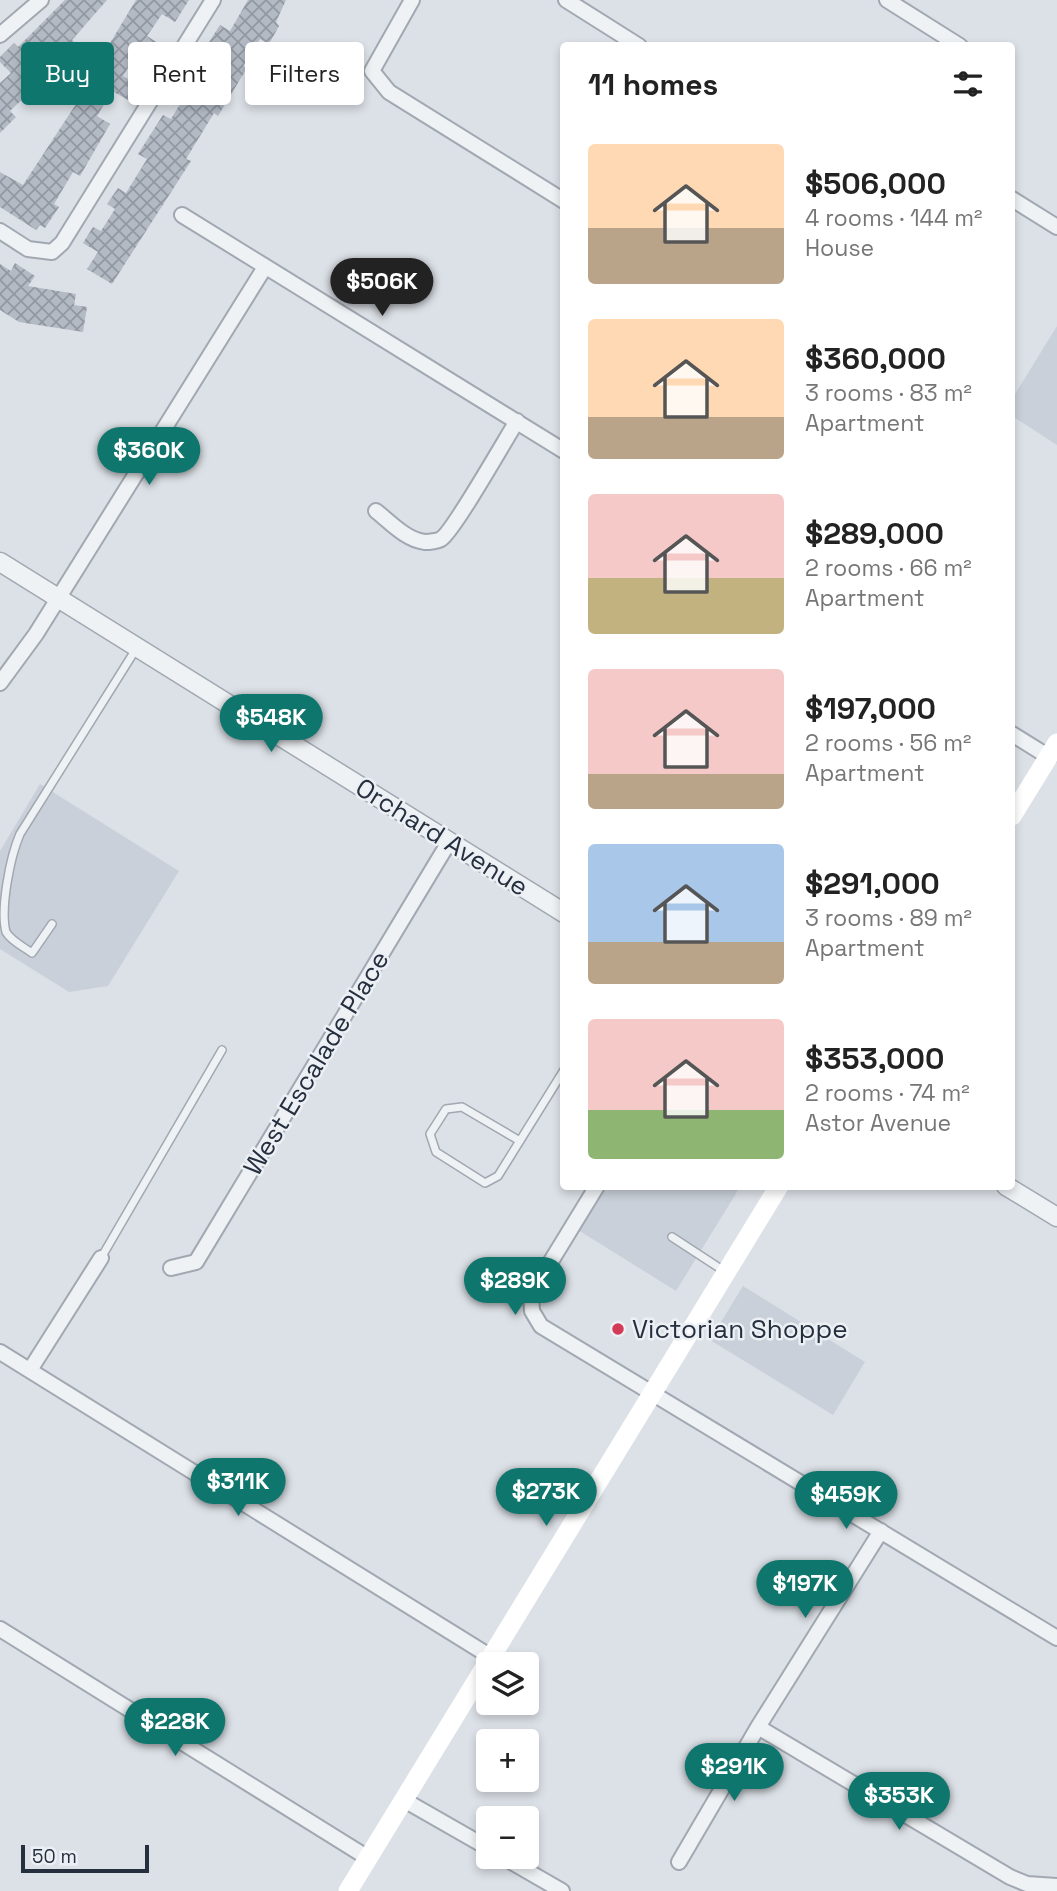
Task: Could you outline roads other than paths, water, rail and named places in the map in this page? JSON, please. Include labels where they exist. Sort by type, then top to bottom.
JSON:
[{"type":"main road","points":[[1015,811],[1053,750]]},
{"type":"main road","points":[[494,1652],[777,1190]]},
{"type":"main road","points":[[348,1891],[476,1682]]},
{"type":"street","points":[[0,35],[41,0]]},
{"type":"street","points":[[0,232],[28,248],[52,252],[62,243],[213,0]]},
{"type":"street","points":[[412,0],[372,71],[389,92],[560,199]]},
{"type":"street","points":[[566,0],[633,42]]},
{"type":"street","points":[[887,0],[954,42]]},
{"type":"street","points":[[1015,201],[1057,227]]},
{"type":"street","points":[[182,215],[560,448]]},
{"type":"street","points":[[0,683],[58,598],[265,267]]},
{"type":"street","points":[[376,510],[407,536],[426,542],[442,539],[460,519],[474,489],[517,421]]},
{"type":"street","name":"Orchard Avenue","points":[[0,562],[560,911]]},
{"type":"street","points":[[1015,735],[1053,750]]},
{"type":"street","name":"West Escalade Place","points":[[171,1268],[196,1262],[449,842]]},
{"type":"street","points":[[595,1190],[531,1294],[532,1311],[541,1326],[1057,1638]]},
{"type":"street","points":[[1013,1190],[1057,1217]]},
{"type":"street","points":[[30,1370],[101,1258]]},
{"type":"street","points":[[0,1352],[483,1652]]},
{"type":"street","points":[[679,1862],[758,1727],[881,1531]]},
{"type":"street","points":[[0,1629],[369,1858]]},
{"type":"street","points":[[758,1727],[983,1862],[1027,1884],[1051,1887]]},
{"type":"street","points":[[404,1800],[476,1841]]},
{"type":"street","points":[[524,1869],[562,1891]]},
{"type":"lane","points":[[52,924],[32,953],[6,934],[2,921],[4,879],[12,851],[136,648]]},
{"type":"lane","points":[[101,1258],[222,1050]]},
{"type":"lane","points":[[520,1141],[462,1107],[446,1109],[430,1134],[436,1152],[485,1183],[498,1176],[520,1141],[560,1076]]},
{"type":"lane","points":[[672,1237],[726,1272]]},
{"type":"place","name":"Victorian Shoppe","points":[[618,1329]]}]
